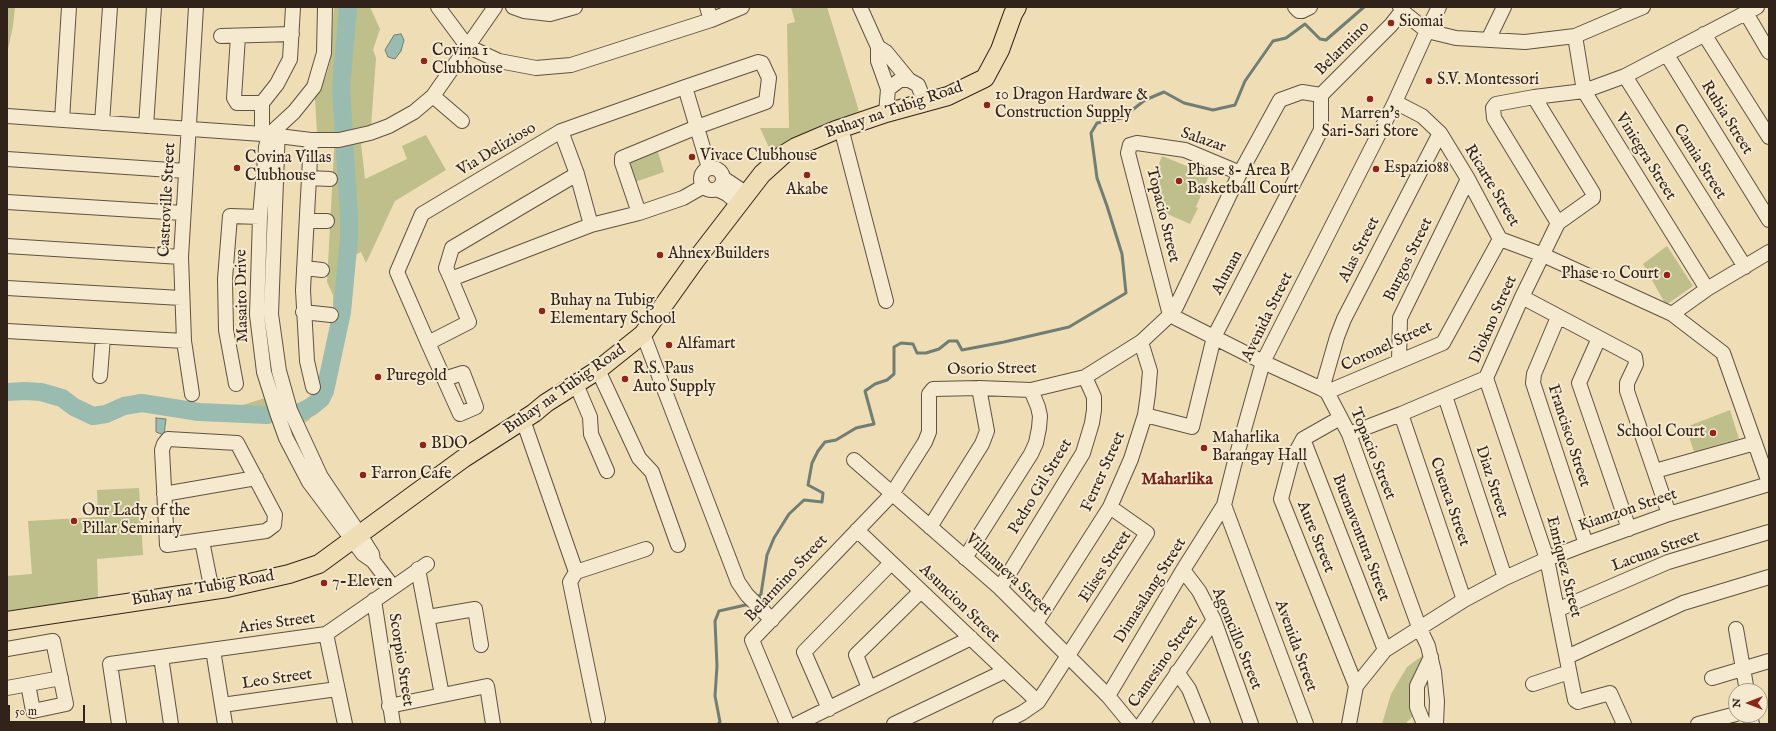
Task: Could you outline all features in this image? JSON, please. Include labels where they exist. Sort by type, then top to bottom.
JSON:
[{"type":"main road","name":"Buhay na Tubig Road","points":[[7,621],[212,591],[288,574],[319,564],[464,458],[598,370],[644,334],[739,196],[783,155],[796,147],[841,128],[886,113],[948,96],[985,78],[1000,50],[1013,9]]},
{"type":"street","points":[[62,120],[69,7]]},
{"type":"street","points":[[102,122],[110,7]]},
{"type":"street","points":[[146,126],[154,7]]},
{"type":"street","name":"Castroville Street","points":[[192,394],[184,341],[181,298],[181,257],[196,7]]},
{"type":"street","points":[[262,103],[277,84],[290,59],[293,7]]},
{"type":"street","points":[[272,133],[294,112],[314,87],[324,53],[325,7]]},
{"type":"street","points":[[438,7],[467,46],[499,61],[536,68],[571,65],[709,14],[742,7]]},
{"type":"street","points":[[7,116],[188,129],[272,133],[311,140],[339,140],[370,133],[389,126],[414,112],[433,96],[495,7]]},
{"type":"street","points":[[514,7],[524,11],[550,14],[574,7]]},
{"type":"street","points":[[860,7],[878,47],[878,61],[888,90],[886,113]]},
{"type":"street","name":"Avenida Street","points":[[1306,724],[1224,504],[1263,362],[1395,102],[1439,7]]},
{"type":"street","points":[[1488,40],[1504,7]]},
{"type":"street","points":[[1401,9],[1427,31],[1456,38],[1525,42],[1575,36],[1643,7]]},
{"type":"street","name":"Belarmino","points":[[1170,315],[1176,307],[1240,173],[1280,100],[1302,92],[1321,95],[1391,25],[1401,9]]},
{"type":"street","points":[[1558,223],[1494,118],[1493,108],[1496,104],[1534,97],[1584,91],[1625,76],[1752,10],[1769,52]]},
{"type":"street","points":[[221,36],[292,34]]},
{"type":"street","points":[[1704,34],[1769,137]]},
{"type":"street","points":[[238,36],[234,98],[237,102],[262,103]]},
{"type":"street","name":"Viniegra Street","points":[[1575,36],[1584,91],[1707,289]]},
{"type":"street","points":[[878,47],[886,52],[909,80],[918,85],[924,103]]},
{"type":"street","name":"Rubia Street","points":[[1667,55],[1769,220]]},
{"type":"street","name":"Via Delizioso","points":[[444,379],[397,272],[422,214],[561,131],[758,62],[762,63],[769,78],[766,102],[697,127]]},
{"type":"street","name":"Camia Street","points":[[1625,76],[1745,267]]},
{"type":"street","points":[[888,90],[900,80],[909,80]]},
{"type":"street","points":[[685,87],[709,168]]},
{"type":"street","name":"Alunan","points":[[1145,416],[1192,427],[1214,337],[1321,130],[1321,95]]},
{"type":"street","points":[[433,96],[462,120]]},
{"type":"street","name":"Diokno Street","points":[[1349,434],[1486,378],[1522,297],[1558,223],[1592,199],[1592,193],[1534,97]]},
{"type":"street","name":"Ricarte Street","points":[[1395,102],[1422,116],[1440,133],[1468,179],[1500,239],[1543,254],[1672,314],[1723,353],[1769,483]]},
{"type":"street","points":[[262,103],[272,133]]},
{"type":"street","points":[[639,213],[622,163],[622,158],[697,127]]},
{"type":"street","points":[[841,128],[886,301]]},
{"type":"street","points":[[561,131],[576,174],[591,225]]},
{"type":"street","name":"Masaito Drive","points":[[272,133],[266,147],[260,216],[257,316],[264,372],[283,412]]},
{"type":"street","name":"Masaito Drive","points":[[272,133],[271,314],[286,438],[309,482],[356,538],[367,558],[373,561],[393,587]]},
{"type":"street","name":"Alas Street","points":[[1324,390],[1337,337],[1344,319],[1440,133]]},
{"type":"street","points":[[311,140],[306,221],[303,312],[307,361],[313,387]]},
{"type":"street","name":"Salazar","points":[[1130,146],[1137,142],[1185,150],[1240,173]]},
{"type":"street","name":"Topacio Street","points":[[1130,146],[1128,153],[1170,315]]},
{"type":"street","points":[[7,159],[186,171]]},
{"type":"street","points":[[451,279],[591,225],[639,213],[683,198],[715,184],[720,171],[717,168],[709,168],[701,177],[715,184],[739,196]]},
{"type":"street","points":[[428,343],[468,322],[446,268],[452,248],[576,174]]},
{"type":"street","points":[[309,178],[330,179]]},
{"type":"street","name":"Burgos Street","points":[[1399,361],[1400,318],[1468,179]]},
{"type":"street","points":[[7,202],[183,213]]},
{"type":"street","points":[[236,384],[226,330],[225,279],[230,216],[260,216]]},
{"type":"street","points":[[306,221],[327,221]]},
{"type":"street","name":"Coronel Street","points":[[1324,390],[1442,343],[1500,239]]},
{"type":"street","points":[[7,246],[181,257]]},
{"type":"street","points":[[1672,314],[1707,289],[1769,252]]},
{"type":"street","points":[[304,268],[322,270]]},
{"type":"street","points":[[7,288],[181,298]]},
{"type":"street","points":[[1522,297],[1635,357],[1636,364],[1626,387],[1669,514]]},
{"type":"street","points":[[303,312],[331,315]]},
{"type":"street","points":[[1170,315],[1263,362],[1324,390]]},
{"type":"street","name":"Osorio Street","points":[[892,494],[929,432],[929,394],[933,389],[979,388],[1031,390],[1085,377],[1142,342],[1170,315]]},
{"type":"street","name":"Francisco Street","points":[[1558,317],[1534,374],[1533,383],[1586,544]]},
{"type":"street","points":[[7,331],[184,341]]},
{"type":"street","points":[[644,334],[738,582],[747,594],[772,620]]},
{"type":"street","points":[[100,376],[103,337]]},
{"type":"street","points":[[1600,338],[1579,383],[1629,529]]},
{"type":"street","name":"Ferrer Street","points":[[1036,624],[1110,508],[1131,459],[1145,416],[1150,371],[1142,342]]},
{"type":"street","points":[[598,370],[639,458],[652,472],[678,545]]},
{"type":"street","name":"Pedro Gil Street","points":[[1000,588],[1083,453],[1090,431],[1094,410],[1094,397],[1085,377]]},
{"type":"street","name":"Enriquez Street","points":[[1486,378],[1547,559],[1575,700],[1578,702],[1610,693],[1624,724]]},
{"type":"street","points":[[576,384],[590,417],[591,434],[607,471]]},
{"type":"street","points":[[930,527],[982,444],[987,431],[979,388]]},
{"type":"street","points":[[965,558],[1031,454],[1036,443],[1040,416],[1031,390]]},
{"type":"street","name":"Topacio Street","points":[[1324,390],[1349,434],[1419,627],[1428,646],[1437,701],[1436,724]]},
{"type":"street","name":"Diaz Street","points":[[1445,396],[1505,578]]},
{"type":"street","name":"Cuenca Street","points":[[1401,414],[1464,600]]},
{"type":"street","points":[[1303,439],[1340,418]]},
{"type":"street","points":[[523,420],[576,572]]},
{"type":"street","points":[[168,439],[237,443],[256,478],[275,515],[274,525],[266,531],[167,545],[162,450],[168,439]]},
{"type":"street","name":"Buenaventura Street","points":[[1303,439],[1384,650]]},
{"type":"street","name":"Aure Street","points":[[1303,439],[1291,461],[1282,499],[1356,686]]},
{"type":"street","points":[[1655,471],[1755,443]]},
{"type":"street","name":"Villanueva Street","points":[[854,460],[1000,588],[1108,696],[1131,724]]},
{"type":"street","points":[[164,494],[256,478]]},
{"type":"street","name":"Kiamzon Street","points":[[1419,627],[1505,578],[1547,559],[1669,514],[1769,483]]},
{"type":"street","name":"Belarmino Street","points":[[787,724],[752,640],[892,494]]},
{"type":"street","name":"Dimasalang Street","points":[[1108,696],[1224,504]]},
{"type":"street","name":"Elises Street","points":[[1068,657],[1147,533],[1110,508]]},
{"type":"street","name":"Asuncion Street","points":[[856,530],[1038,702]]},
{"type":"street","name":"Lacuna Street","points":[[1557,610],[1668,562],[1769,532]]},
{"type":"street","points":[[202,541],[212,591]]},
{"type":"street","points":[[598,719],[570,582],[576,572],[646,549]]},
{"type":"street","points":[[829,709],[804,652],[891,563]]},
{"type":"street","name":"Aries Street","points":[[119,724],[110,664],[326,634],[422,566],[428,617]]},
{"type":"street","name":"Agoncillo Street","points":[[1183,570],[1199,591],[1214,620],[1251,724]]},
{"type":"street","points":[[1567,657],[1683,604],[1769,577]]},
{"type":"street","points":[[869,688],[856,655],[922,591]]},
{"type":"street","name":"Scorpio Street","points":[[374,600],[389,706],[393,724]]},
{"type":"street","points":[[442,695],[428,617],[475,609],[481,645]]},
{"type":"street","name":"Camesino Street","points":[[1142,724],[1214,620]]},
{"type":"street","points":[[1349,724],[1356,686],[1384,650],[1419,627]]},
{"type":"street","points":[[1736,629],[1746,683]]},
{"type":"street","points":[[326,634],[345,724]]},
{"type":"street","points":[[797,724],[971,638]]},
{"type":"street","points":[[7,650],[53,641],[66,704],[33,711],[28,684]]},
{"type":"street","points":[[213,650],[225,724]]},
{"type":"street","points":[[161,657],[171,724]]},
{"type":"street","points":[[1000,724],[1022,713],[1038,702],[1068,657]]},
{"type":"street","points":[[1424,724],[1417,707],[1417,686],[1431,658]]},
{"type":"street","points":[[1712,678],[1769,661]]},
{"type":"street","points":[[894,724],[1005,671]]},
{"type":"street","points":[[1177,672],[1189,689],[1203,724]]},
{"type":"street","points":[[1532,684],[1570,672]]},
{"type":"street","points":[[7,688],[61,678]]},
{"type":"street","points":[[389,706],[487,686],[493,724]]},
{"type":"street","name":"Leo Street","points":[[222,705],[337,689]]},
{"type":"street","points":[[1698,724],[1728,716]]},
{"type":"green space","points":[[7,7],[15,7],[13,26],[7,54]]},
{"type":"green space","points":[[334,7],[370,7],[380,29],[373,50],[376,58],[370,140],[361,144],[365,179],[407,159],[402,146],[426,135],[446,170],[395,201],[366,263],[361,252],[355,255],[351,306],[340,362],[331,392],[309,420],[301,425],[293,408],[320,389],[333,312],[333,295],[327,282],[335,134],[317,133],[315,98],[326,76],[330,62]]},
{"type":"green space","points":[[791,7],[827,7],[859,111],[794,139],[771,152],[760,128],[789,128],[787,24],[795,22]]},
{"type":"green space","points":[[658,152],[664,172],[635,182],[628,162]]},
{"type":"green space","name":"Phase 8- Area B Basketball Court","points":[[1162,156],[1209,175],[1196,207],[1182,201],[1198,208],[1190,224],[1154,208],[1161,192],[1150,188]]},
{"type":"green space","name":"Phase 10 Court","points":[[1667,246],[1693,286],[1666,305],[1643,264]]},
{"type":"green space","points":[[15,386],[42,386],[68,396],[97,412],[138,394],[190,407],[215,409],[230,409],[265,398],[273,423],[134,410],[99,420],[83,418],[67,410],[54,398],[35,394],[7,396],[7,388]]},
{"type":"green space","name":"School Court","points":[[1730,410],[1739,439],[1694,452],[1686,427]]},
{"type":"green space","points":[[139,488],[143,555],[97,559],[98,598],[7,611],[7,576],[32,574],[28,521],[98,517],[97,490]]},
{"type":"green space","points":[[1426,653],[1414,715],[1405,724],[1382,724],[1391,694],[1407,667]]},
{"type":"water","points":[[401,34],[404,40],[401,51],[395,59],[388,57],[385,50],[394,35]]},
{"type":"water","points":[[156,418],[166,419],[164,435],[156,432]]},
{"type":"waterway","points":[[296,414],[311,407],[321,399],[325,391],[342,312],[349,238],[349,215],[341,89],[348,7]]},
{"type":"waterway","points":[[756,599],[761,594],[767,555],[774,538],[789,514],[804,500],[822,502],[823,493],[808,485],[812,463],[818,451],[825,442],[836,440],[856,428],[874,424],[865,391],[875,384],[887,380],[894,374],[894,347],[901,343],[913,344],[917,353],[926,353],[939,349],[949,341],[957,341],[962,350],[1069,327],[1126,293],[1122,254],[1097,178],[1091,133],[1097,123],[1122,118],[1145,100],[1164,92],[1184,103],[1213,110],[1235,105],[1245,81],[1273,41],[1286,38],[1305,24],[1320,39],[1326,40],[1364,7]]},
{"type":"waterway","points":[[7,392],[41,392],[62,398],[74,407],[93,416],[106,414],[124,406],[142,403],[199,412],[267,415]]},
{"type":"waterway","points":[[718,724],[720,722],[715,696],[717,666],[715,621],[719,611],[750,604]]},
{"type":"place","name":"Siomai","points":[[1391,23]]},
{"type":"place","name":"Covina 1 Clubhouse","points":[[424,61]]},
{"type":"place","name":"S.V. Montessori","points":[[1429,81]]},
{"type":"place","name":"Marren's Sari-Sari Store","points":[[1370,99]]},
{"type":"place","name":"10 Dragon Hardware & Construction Supply","points":[[987,105]]},
{"type":"place","name":"Vivace Clubhouse","points":[[692,157]]},
{"type":"place","name":"Covina Villas Clubhouse","points":[[237,168]]},
{"type":"place","name":"Espazio88","points":[[1376,169]]},
{"type":"place","name":"Akabe","points":[[807,175]]},
{"type":"place","name":"Phase 8- Area B Basketball Court","points":[[1179,181]]},
{"type":"place","name":"Ahnex Builders","points":[[660,255]]},
{"type":"place","name":"Phase 10 Court","points":[[1667,275]]},
{"type":"place","name":"Buhay na Tubig Elementary School","points":[[542,311]]},
{"type":"place","name":"Alfamart","points":[[669,345]]},
{"type":"place","name":"Puregold","points":[[378,377]]},
{"type":"place","name":"R.S. Paus Auto Supply","points":[[625,379]]},
{"type":"place","name":"School Court","points":[[1713,433]]},
{"type":"place","name":"BDO","points":[[423,445]]},
{"type":"place","name":"Maharlika Barangay Hall","points":[[1204,448]]},
{"type":"place","name":"Farron Cafe","points":[[363,475]]},
{"type":"place","name":"Our Lady of the Pillar Seminary","points":[[74,521]]},
{"type":"place","name":"7-Eleven","points":[[324,583]]},
{"type":"district","name":"Maharlika","points":[[1177,481]]}]
